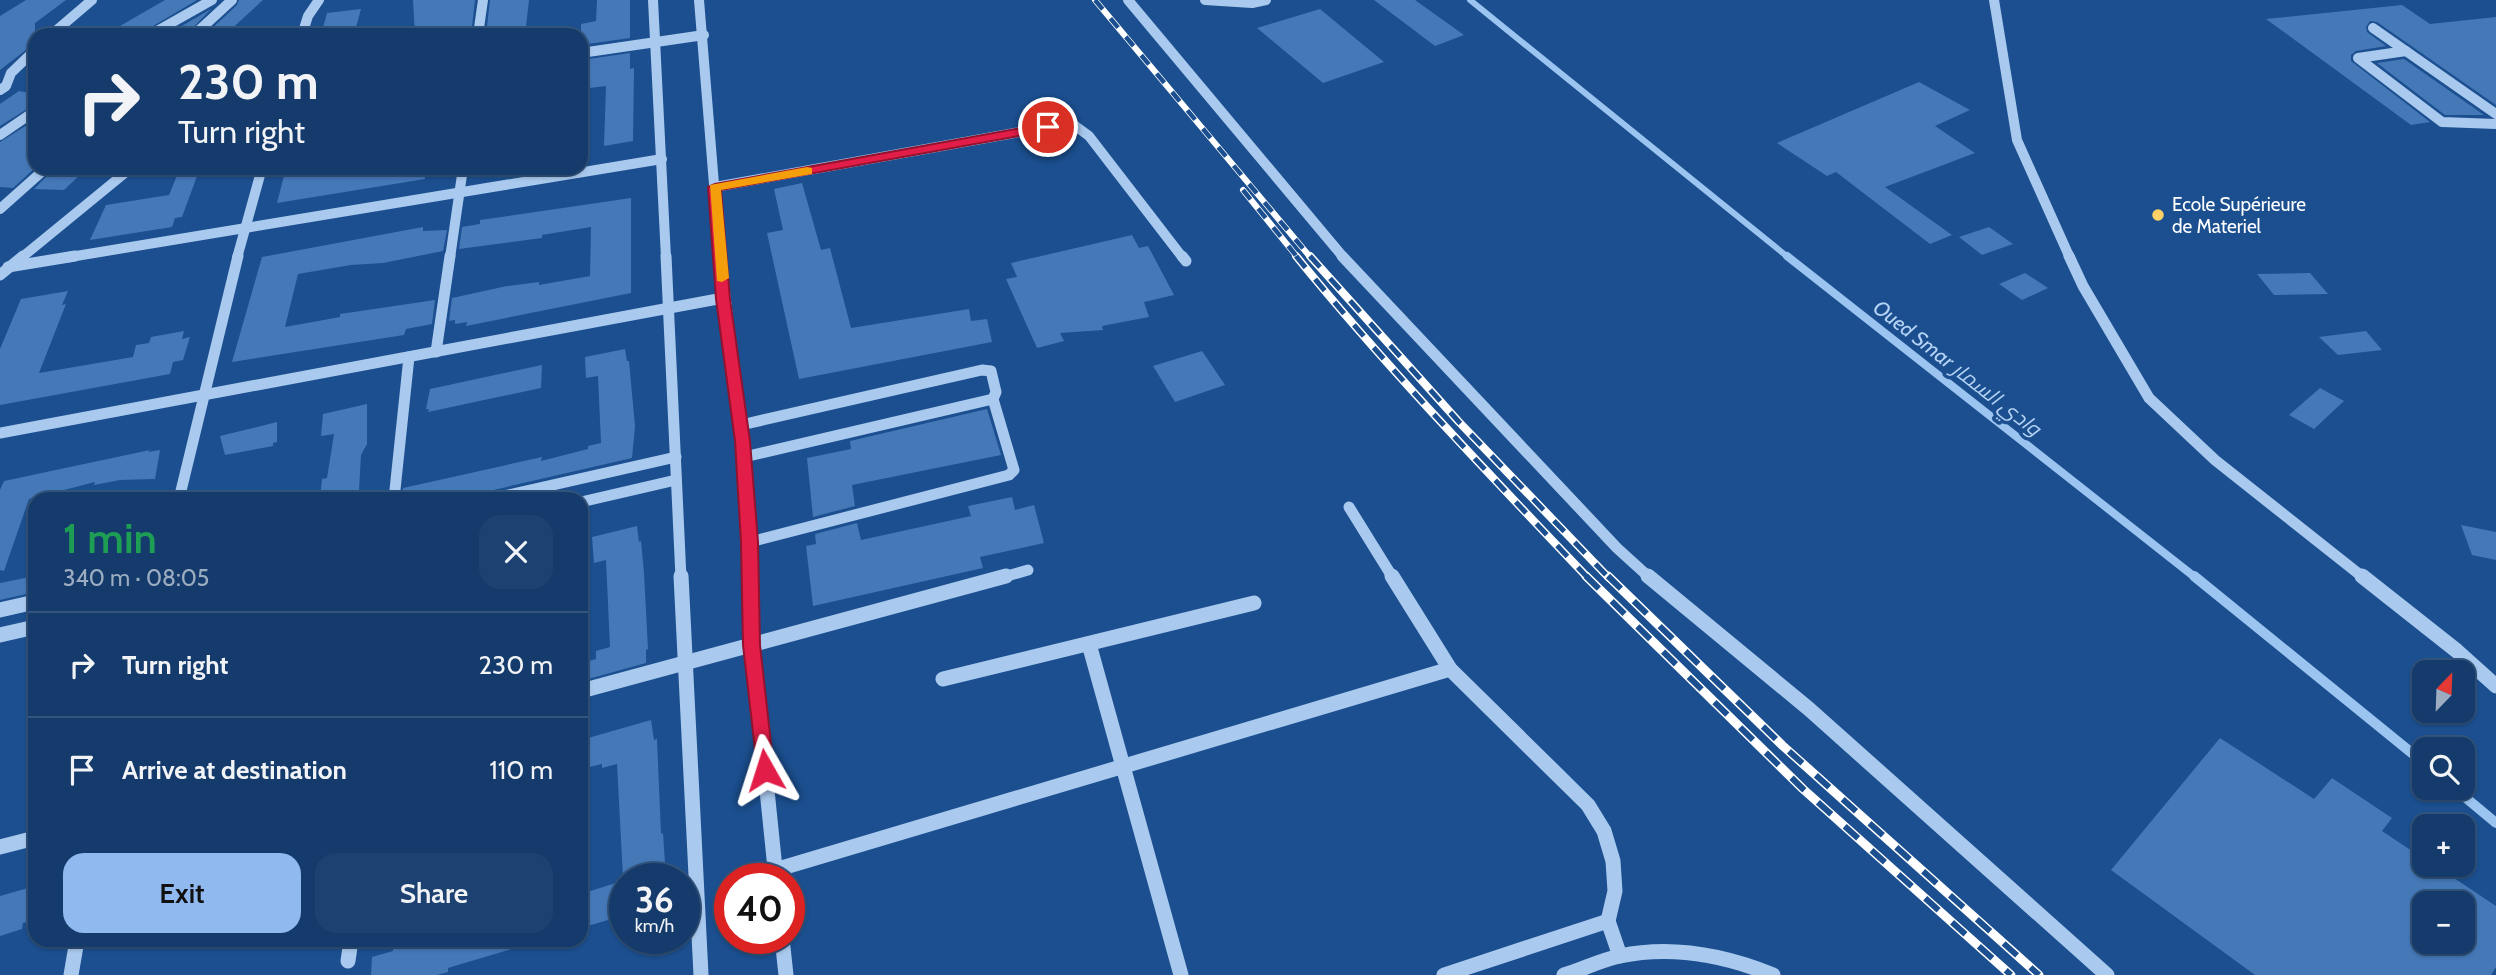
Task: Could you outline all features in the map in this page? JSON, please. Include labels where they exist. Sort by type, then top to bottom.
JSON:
[{"type":"street","points":[[59,28],[92,0]]},
{"type":"street","points":[[162,28],[212,0]]},
{"type":"street","points":[[202,28],[232,0]]},
{"type":"street","points":[[304,28],[308,16],[319,0]]},
{"type":"street","points":[[479,28],[482,0]]},
{"type":"street","points":[[653,0],[701,975]]},
{"type":"street","points":[[699,0],[704,35],[723,299],[744,457],[750,542],[752,645],[775,863]]},
{"type":"street","points":[[1128,0],[1360,277],[1617,548],[1678,603],[1809,709],[2107,975]]},
{"type":"street","points":[[1205,0],[1252,3],[1266,0]]},
{"type":"street","points":[[1994,0],[2017,140],[2083,286],[2148,398],[2215,460],[2457,651],[2496,686]]},
{"type":"street","points":[[2373,28],[2496,114]]},
{"type":"street","points":[[588,52],[704,35]]},
{"type":"street","points":[[2406,51],[2358,58],[2442,121],[2496,124]]},
{"type":"street","points":[[2,87],[11,73],[28,57]]},
{"type":"street","points":[[0,135],[28,116]]},
{"type":"street","points":[[715,187],[1035,129],[1074,125],[1090,136],[1186,261]]},
{"type":"street","points":[[588,171],[662,159]]},
{"type":"street","points":[[0,209],[38,175]]},
{"type":"street","points":[[4,271],[122,175]]},
{"type":"street","points":[[181,492],[244,229],[260,175]]},
{"type":"street","points":[[436,352],[462,175]]},
{"type":"street","points":[[4,271],[567,175]]},
{"type":"street","points":[[1,436],[204,395],[723,299]]},
{"type":"street","points":[[395,492],[409,357]]},
{"type":"street","points":[[741,425],[982,370],[991,371],[996,392],[993,399],[1014,470],[1009,475],[750,542]]},
{"type":"street","points":[[744,457],[993,399]]},
{"type":"street","points":[[522,492],[676,457]]},
{"type":"street","points":[[588,500],[676,480]]},
{"type":"street","points":[[1349,507],[1450,668],[1588,805],[1601,823],[1616,874],[1612,911],[1608,921],[1620,956]]},
{"type":"street","points":[[588,689],[1028,570]]},
{"type":"street","points":[[943,680],[1254,603]]},
{"type":"street","points":[[0,610],[28,604]]},
{"type":"street","points":[[0,635],[28,628]]},
{"type":"street","points":[[1089,644],[1181,975]]},
{"type":"street","points":[[805,865],[1450,668]]},
{"type":"street","points":[[0,847],[28,840]]},
{"type":"street","points":[[1444,975],[1608,921]]},
{"type":"street","points":[[71,975],[76,947]]},
{"type":"street","points":[[348,961],[350,947]]},
{"type":"street","points":[[1564,975],[1620,956],[1653,952],[1688,952],[1723,958],[1761,973]]},
{"type":"street","points":[[784,954],[786,975]]},
{"type":"building","points":[[26,0],[66,0],[35,23],[35,28],[28,28],[28,48],[0,70],[0,16]]},
{"type":"building","points":[[165,0],[197,0],[150,28],[120,26]]},
{"type":"building","points":[[239,0],[263,0],[233,28],[212,28]]},
{"type":"building","points":[[413,0],[475,0],[472,28],[415,28]]},
{"type":"building","points":[[490,0],[529,0],[526,28],[487,28]]},
{"type":"building","points":[[597,0],[630,0],[630,38],[588,44],[588,28],[581,28],[581,24],[596,21]]},
{"type":"building","points":[[1374,0],[1415,0],[1464,35],[1435,46]]},
{"type":"building","points":[[2402,5],[2430,24],[2496,17],[2496,105],[2377,22],[2370,21],[2366,27],[2367,32],[2386,46],[2356,51],[2351,55],[2351,61],[2430,122],[2411,125],[2266,19]]},
{"type":"building","points":[[211,9],[193,28],[178,28]]},
{"type":"building","points":[[361,9],[356,28],[323,28],[327,13]]},
{"type":"building","points":[[1320,9],[1384,62],[1323,83],[1257,28]]},
{"type":"building","points":[[630,53],[630,69],[634,68],[633,141],[604,146],[606,86],[588,88],[588,59]]},
{"type":"building","points":[[2404,59],[2484,115],[2445,115],[2377,63]]},
{"type":"building","points":[[1919,82],[1970,110],[1935,126],[1975,153],[1885,187],[1952,235],[1930,244],[1836,172],[1827,176],[1777,143]]},
{"type":"building","points":[[19,91],[28,93],[28,108],[0,126],[0,104]]},
{"type":"building","points":[[28,124],[28,174],[13,188],[0,187],[0,142]]},
{"type":"building","points":[[48,175],[80,175],[64,190],[34,189]]},
{"type":"building","points":[[177,175],[197,175],[182,217],[175,218],[172,227],[90,240],[106,205],[169,195]]},
{"type":"building","points":[[284,175],[425,175],[425,179],[277,203]]},
{"type":"building","points":[[802,183],[821,250],[830,248],[851,328],[969,309],[971,321],[987,319],[992,342],[799,379],[767,233],[783,230],[774,189]]},
{"type":"building","points":[[631,198],[631,293],[466,326],[467,322],[455,324],[455,320],[449,321],[452,298],[507,286],[539,282],[539,285],[590,276],[591,227],[542,235],[542,238],[459,249],[462,227],[480,224],[480,220]]},
{"type":"building","points":[[423,227],[423,231],[447,230],[443,251],[383,263],[351,265],[298,274],[285,327],[340,317],[340,314],[435,300],[432,324],[406,329],[404,335],[232,362],[262,257]]},
{"type":"building","points":[[1989,227],[2013,244],[1982,255],[1959,237]]},
{"type":"building","points":[[1132,235],[1139,248],[1148,246],[1174,295],[1144,302],[1149,317],[1102,326],[1103,330],[1060,333],[1064,341],[1037,348],[1006,279],[1017,277],[1011,263]]},
{"type":"building","points":[[2025,273],[2048,288],[2022,300],[1999,284]]},
{"type":"building","points":[[2310,273],[2328,294],[2274,295],[2257,274]]},
{"type":"building","points":[[68,291],[62,305],[66,304],[39,373],[133,357],[136,345],[149,343],[151,337],[184,331],[182,339],[190,337],[183,360],[173,362],[170,374],[0,405],[0,349],[21,299]]},
{"type":"building","points":[[2366,331],[2382,350],[2338,355],[2319,337]]},
{"type":"building","points":[[625,349],[629,361],[635,426],[632,458],[488,492],[403,492],[403,488],[542,457],[541,461],[601,443],[598,376],[586,378],[585,357]]},
{"type":"building","points":[[1202,351],[1225,385],[1175,402],[1153,366]]},
{"type":"building","points":[[542,365],[541,388],[428,412],[429,409],[426,409],[430,389]]},
{"type":"building","points":[[2320,388],[2344,401],[2314,429],[2289,415]]},
{"type":"building","points":[[367,404],[367,444],[361,455],[359,490],[321,492],[322,479],[327,478],[334,434],[321,436],[323,414]]},
{"type":"building","points":[[987,409],[1001,455],[852,485],[855,506],[813,517],[807,458],[851,449],[850,441]]},
{"type":"building","points":[[277,422],[277,442],[273,443],[273,446],[225,455],[220,436]]},
{"type":"building","points":[[160,450],[155,479],[120,480],[94,485],[95,482],[56,492],[28,492],[28,502],[4,571],[0,570],[0,490],[4,481]]},
{"type":"building","points":[[1012,497],[1015,510],[1034,505],[1044,543],[980,557],[983,568],[813,606],[806,546],[816,544],[815,534],[857,523],[861,540],[971,516],[968,506]]},
{"type":"building","points":[[2461,525],[2496,532],[2496,560],[2472,555]]},
{"type":"building","points":[[637,526],[644,573],[648,649],[646,663],[588,679],[588,661],[596,659],[596,651],[610,647],[606,560],[594,563],[592,537]]},
{"type":"building","points":[[28,577],[28,594],[0,600],[0,583]]},
{"type":"building","points":[[651,720],[654,740],[657,739],[661,834],[663,833],[665,863],[622,863],[617,764],[602,768],[602,764],[588,767],[588,738]]},
{"type":"building","points":[[2220,738],[2314,799],[2332,778],[2392,818],[2382,831],[2412,851],[2412,877],[2452,877],[2474,891],[2412,891],[2412,954],[2475,954],[2475,892],[2496,906],[2496,967],[2491,975],[2255,975],[2111,870]]},
{"type":"building","points":[[609,885],[609,920],[588,926],[588,892]]},
{"type":"building","points":[[28,888],[28,922],[23,923],[22,929],[0,936],[0,896]]},
{"type":"building","points":[[393,947],[518,947],[448,968],[448,972],[437,975],[371,975],[372,957],[393,951]]},
{"type":"waterway","name":"Oued Smar وادي السمار","points":[[1470,0],[1789,258]]},
{"type":"waterway","name":"Oued Smar وادي السمار","points":[[1787,256],[2196,578]]},
{"type":"waterway","name":"Oued Smar وادي السمار","points":[[2194,576],[2412,753]]},
{"type":"waterway","name":"Oued Smar وادي السمار","points":[[2468,800],[2496,823]]},
{"type":"railway","points":[[1095,0],[1311,258]]},
{"type":"railway","points":[[1243,190],[1298,258]]},
{"type":"railway","points":[[1296,256],[1402,380],[1587,577]]},
{"type":"railway","points":[[1310,256],[1459,422],[1609,578]]},
{"type":"railway","points":[[1608,576],[1783,746],[2039,975]]},
{"type":"railway","points":[[1587,577],[1803,789],[2011,975]]},
{"type":"slow traffic","points":[[722,278],[715,187],[807,171]]},
{"type":"place","name":"Ecole Supérieure de Materiel","points":[[2158,215]]},
{"type":"route","points":[[765,770],[752,645],[750,542],[743,441],[723,299],[715,187],[1048,127]]}]
